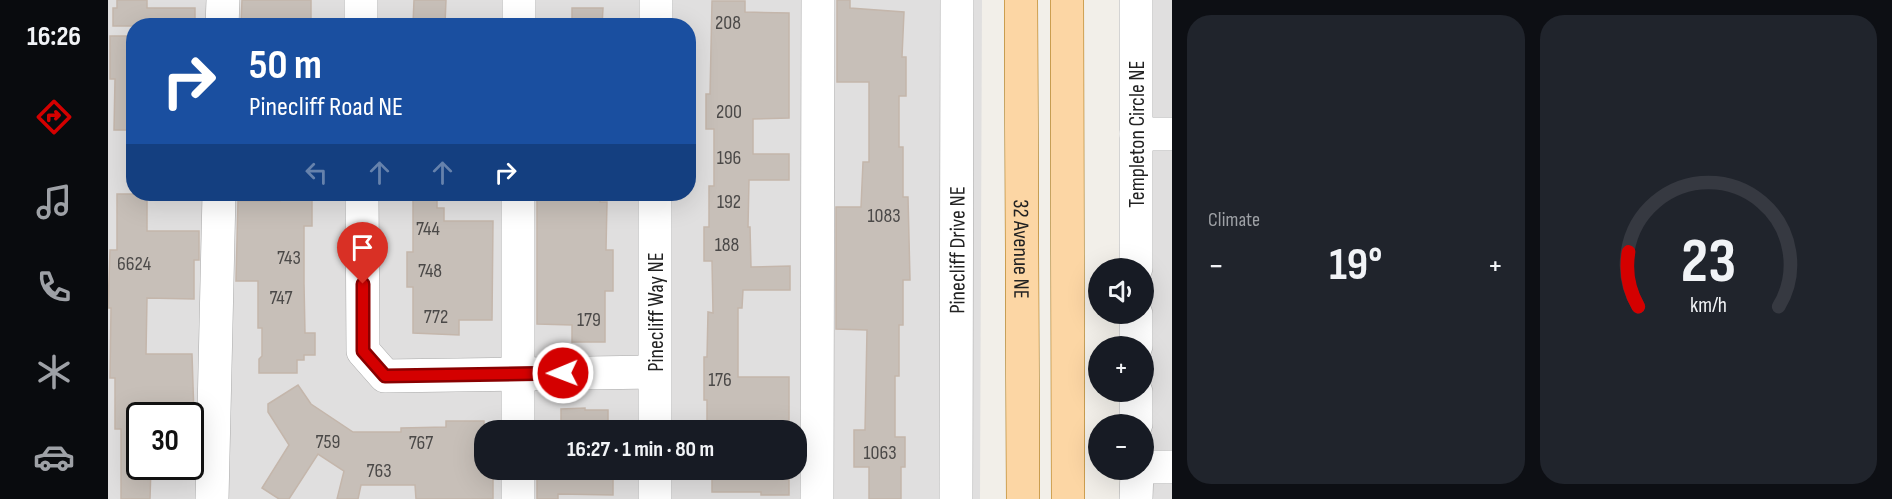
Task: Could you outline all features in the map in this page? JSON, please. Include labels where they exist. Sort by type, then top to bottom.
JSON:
[{"type":"main road","name":"32 Avenue NE","points":[[1022,0],[1023,499]]},
{"type":"main road","name":"32 Avenue NE","points":[[1067,0],[1068,499]]},
{"type":"street","points":[[222,18],[223,0]]},
{"type":"street","points":[[361,0],[361,18]]},
{"type":"street","points":[[519,0],[519,18]]},
{"type":"street","points":[[656,0],[656,18]]},
{"type":"street","points":[[817,499],[818,0]]},
{"type":"street","name":"Pinecliff Drive NE","points":[[956,499],[957,0]]},
{"type":"street","name":"Templeton Circle NE","points":[[1136,0],[1136,258]]},
{"type":"street","points":[[1136,134],[1172,134]]},
{"type":"street","points":[[212,499],[219,201]]},
{"type":"street","points":[[362,201],[363,351],[385,376],[654,372]]},
{"type":"street","points":[[518,201],[518,420]]},
{"type":"street","name":"Pinecliff Way NE","points":[[655,201],[655,420]]},
{"type":"street","points":[[1154,467],[1172,467]]},
{"type":"street","points":[[518,480],[518,499]]},
{"type":"street","points":[[655,480],[655,499]]},
{"type":"street","points":[[1137,480],[1137,499]]},
{"type":"shaded area","points":[[108,0],[982,0],[980,499],[108,499]]},
{"type":"shaded area","points":[[1122,0],[1172,0],[1172,499],[1122,499],[1136,480],[1154,480],[1154,414],[1143,414],[1143,402],[1154,402],[1154,336],[1143,336],[1143,324],[1154,324],[1154,258],[1142,258]]},
{"type":"building","points":[[117,0],[147,0],[147,8],[195,8],[195,18],[126,18],[126,26],[113,26],[113,8],[117,8]]},
{"type":"building","points":[[242,0],[311,0],[311,18],[241,18]]},
{"type":"building","points":[[414,0],[446,0],[445,18],[413,18]]},
{"type":"building","points":[[837,0],[850,0],[850,8],[904,12],[902,57],[906,57],[906,96],[899,96],[899,147],[903,147],[903,197],[908,197],[910,280],[903,280],[903,325],[899,325],[899,376],[895,376],[895,437],[905,437],[905,467],[901,467],[901,499],[869,499],[869,467],[854,467],[854,430],[865,430],[867,330],[836,329],[836,207],[861,207],[863,162],[869,162],[869,82],[837,82]]},
{"type":"building","points":[[712,1],[745,1],[745,12],[789,13],[789,118],[753,119],[753,154],[789,154],[789,180],[749,180],[748,227],[750,227],[751,267],[790,266],[790,290],[743,290],[742,308],[738,308],[738,377],[789,377],[789,420],[707,420],[707,400],[704,400],[704,357],[707,357],[708,312],[713,313],[712,261],[704,261],[704,227],[709,227],[709,186],[714,186],[714,129],[706,129],[706,94],[710,94]]},
{"type":"building","points":[[572,8],[603,8],[602,18],[572,18]]},
{"type":"building","points":[[110,36],[126,36],[126,130],[114,130],[115,79],[110,79]]},
{"type":"building","points":[[117,194],[126,194],[126,201],[147,201],[147,231],[199,231],[199,260],[194,260],[194,299],[147,298],[146,354],[192,354],[194,402],[126,402],[126,480],[151,480],[150,499],[121,499],[121,429],[115,429],[115,378],[110,378],[111,308],[108,308],[110,250],[117,250]]},
{"type":"building","points":[[238,201],[312,201],[312,226],[304,226],[304,283],[305,333],[315,333],[315,355],[304,355],[304,360],[297,360],[297,373],[259,373],[259,359],[262,356],[262,328],[258,328],[258,281],[236,281]]},
{"type":"building","points":[[413,201],[437,201],[437,208],[444,208],[444,221],[493,221],[492,320],[459,320],[459,335],[413,333],[413,287],[407,287],[407,252],[413,252]]},
{"type":"building","points":[[537,201],[607,202],[606,250],[613,250],[613,291],[605,291],[605,342],[572,342],[572,325],[537,324]]},
{"type":"building","points":[[298,385],[311,404],[353,432],[401,432],[401,428],[446,427],[446,421],[474,421],[474,480],[493,480],[493,499],[416,499],[415,485],[361,485],[358,499],[337,499],[344,471],[318,454],[289,499],[279,499],[262,488],[289,445],[268,412],[268,404]]},
{"type":"building","points":[[561,409],[608,410],[608,420],[561,420]]},
{"type":"building","points":[[537,480],[613,480],[613,495],[558,494],[558,499],[537,499]]},
{"type":"building","points":[[712,480],[789,480],[789,495],[761,495],[761,492],[712,492]]},
{"type":"route","points":[[363,284],[363,351],[385,376],[563,373]]}]
